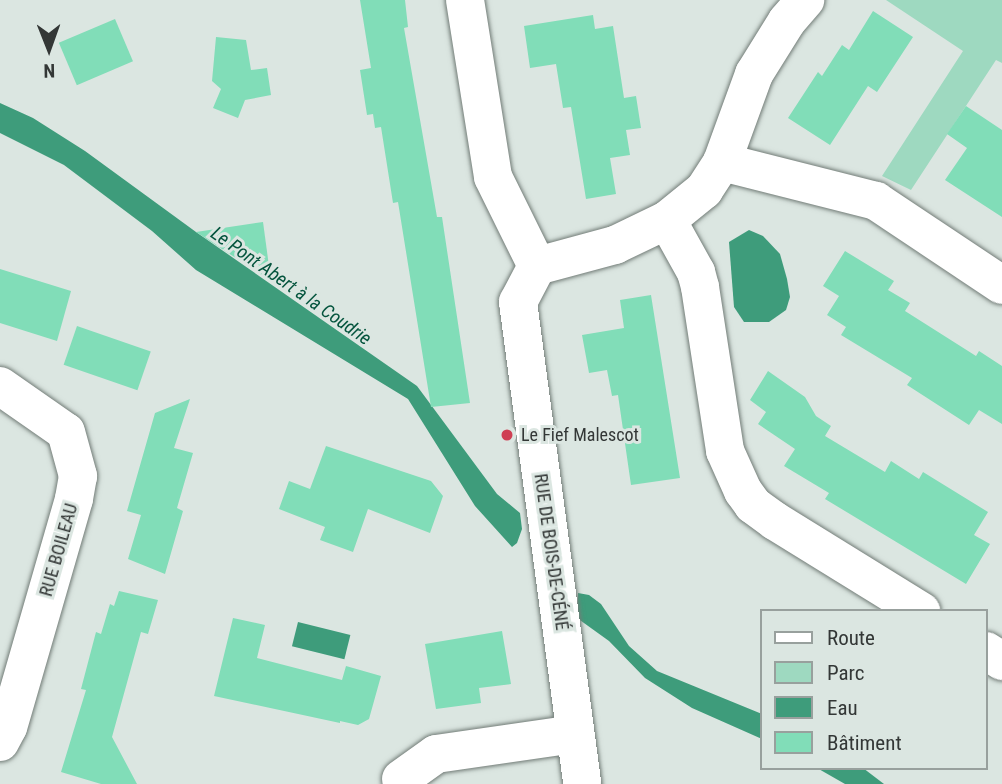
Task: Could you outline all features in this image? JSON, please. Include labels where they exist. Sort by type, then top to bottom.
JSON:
[{"type":"street","points":[[465,0],[493,177],[537,266],[592,253],[667,220],[704,190],[722,162],[754,74],[787,21],[805,0]]},
{"type":"street","points":[[722,162],[876,201],[1002,285]]},
{"type":"street","points":[[667,220],[698,279],[725,451],[743,491],[753,505],[775,521],[918,609]]},
{"type":"street","name":"RUE DE BOIS-DE-CÉNÉ","points":[[537,266],[518,302],[582,784]]},
{"type":"street","name":"RUE BOILEAU","points":[[0,386],[65,432],[78,476],[74,499],[20,687],[8,727],[0,742]]},
{"type":"street","points":[[401,779],[436,754],[575,734]]},
{"type":"green space","points":[[886,0],[1002,0],[1002,63],[996,60],[911,190],[882,176],[963,51]]},
{"type":"water","points":[[0,103],[33,118],[85,151],[417,386],[497,494],[520,513],[522,529],[517,543],[512,547],[475,506],[408,399],[196,270],[152,231],[64,165],[0,133]]},
{"type":"water","points":[[749,230],[763,236],[780,254],[787,279],[790,297],[786,310],[769,322],[744,322],[734,307],[729,242]]},
{"type":"water","points":[[578,593],[589,595],[601,604],[629,646],[657,671],[760,713],[760,738],[692,708],[645,678],[609,641],[577,618]]},
{"type":"water","points":[[298,622],[350,635],[344,659],[292,646]]},
{"type":"water","points":[[820,770],[866,770],[884,784],[845,784]]},
{"type":"building","points":[[360,0],[405,0],[408,27],[404,28],[437,217],[442,217],[470,403],[431,407],[398,202],[393,203],[381,127],[375,128],[373,114],[367,115],[360,70],[371,68]]},
{"type":"building","points":[[873,11],[913,37],[877,92],[868,86],[830,145],[788,118],[818,72],[822,76],[842,45],[849,50]]},
{"type":"building","points":[[593,15],[595,29],[613,26],[624,98],[636,96],[641,128],[626,130],[630,155],[610,158],[616,194],[586,199],[571,107],[563,108],[556,64],[530,68],[524,26]]},
{"type":"building","points":[[115,19],[133,61],[77,85],[59,43]]},
{"type":"building","points":[[216,37],[246,40],[251,70],[267,68],[271,95],[245,100],[238,118],[213,108],[221,89],[212,81]]},
{"type":"building","points":[[966,106],[1002,130],[1002,217],[945,180],[967,148],[947,134]]},
{"type":"building","points":[[263,222],[271,281],[196,232]]},
{"type":"building","points":[[845,251],[894,281],[888,290],[910,303],[905,311],[976,356],[979,351],[1002,366],[1002,424],[979,410],[969,425],[907,385],[912,378],[841,335],[846,327],[827,315],[839,296],[823,286]]},
{"type":"building","points":[[0,269],[71,291],[57,341],[0,323]]},
{"type":"building","points":[[651,295],[680,478],[631,485],[618,395],[612,396],[607,370],[589,373],[582,335],[624,328],[620,300]]},
{"type":"building","points":[[77,326],[151,351],[137,390],[64,365]]},
{"type":"building","points":[[768,371],[805,397],[816,416],[831,426],[825,436],[885,472],[891,461],[919,479],[923,472],[988,512],[974,535],[990,544],[966,584],[825,499],[829,493],[784,466],[795,449],[758,424],[766,412],[750,400]]},
{"type":"building","points":[[190,399],[174,448],[193,453],[177,508],[183,511],[165,574],[128,559],[141,515],[127,511],[155,413]]},
{"type":"building","points":[[326,446],[431,481],[443,496],[430,533],[368,509],[353,552],[320,540],[325,527],[279,509],[289,481],[310,489]]},
{"type":"building","points":[[119,591],[158,600],[148,634],[141,632],[112,737],[137,784],[101,784],[61,772],[86,690],[81,689],[96,632],[101,634],[110,604],[114,606]]},
{"type":"building","points":[[233,618],[265,625],[257,658],[342,680],[346,666],[381,676],[369,719],[358,725],[340,723],[214,696]]},
{"type":"building","points":[[502,631],[511,684],[479,688],[481,703],[436,709],[425,644]]},
{"type":"place","name":"Le Fief Malescot","points":[[507,435]]},
{"type":"water label","name":"Le Pont Abert à la Coudrie","points":[[291,286]]}]
